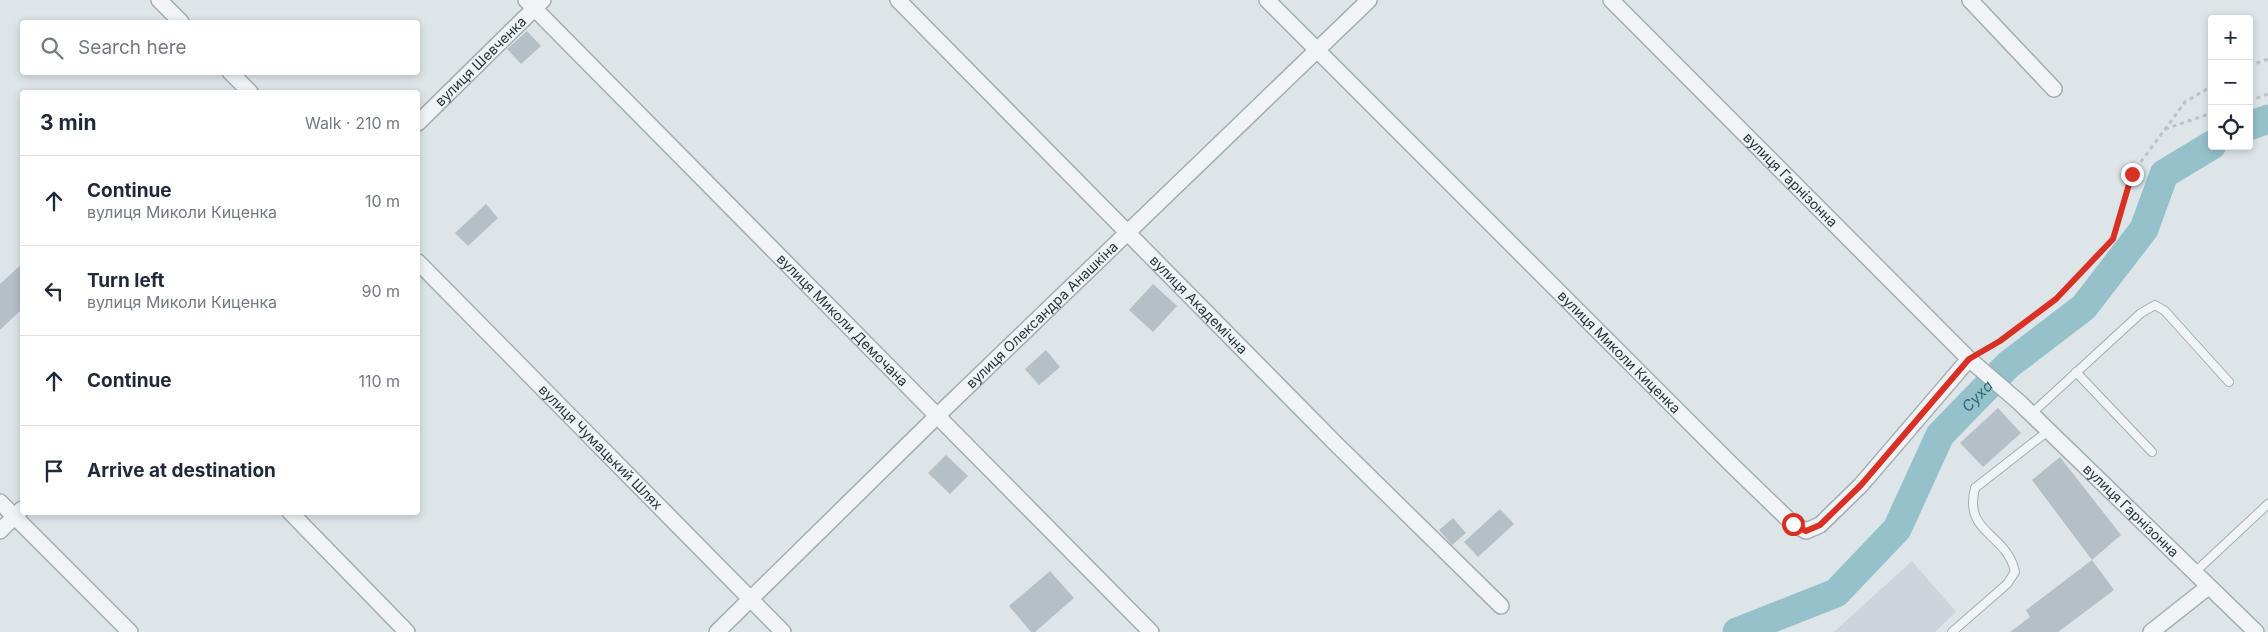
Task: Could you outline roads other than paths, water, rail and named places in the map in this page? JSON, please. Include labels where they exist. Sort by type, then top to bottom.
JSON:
[{"type":"street","points":[[159,0],[179,20]]},
{"type":"street","name":"вулиця Академічна","points":[[898,0],[1129,232],[1337,445],[1501,606]]},
{"type":"street","name":"вулиця Миколи Киценка","points":[[1267,0],[1733,466],[1793,524],[1806,531],[1820,525],[1861,485],[1969,359]]},
{"type":"street","name":"вулиця Олександра Анашкіна","points":[[717,632],[936,417],[1369,0]]},
{"type":"street","name":"вулиця Гарнізонна","points":[[1611,0],[1969,359],[2031,414],[2256,632]]},
{"type":"street","points":[[1970,0],[2054,89]]},
{"type":"street","name":"вулиця Шевченка","points":[[420,121],[534,3]]},
{"type":"street","name":"вулиця Миколи Демочана","points":[[534,3],[936,417],[1151,632]]},
{"type":"street","points":[[233,75],[248,90]]},
{"type":"street","name":"вулиця Чумацький Шлях","points":[[420,264],[783,632]]},
{"type":"street","points":[[0,531],[19,513],[1,503]]},
{"type":"street","points":[[21,515],[130,632]]},
{"type":"street","points":[[293,515],[407,632]]},
{"type":"street","points":[[2151,632],[2208,586]]},
{"type":"lane","points":[[2031,414],[2141,313],[2155,305],[2165,311],[2229,382]]},
{"type":"lane","points":[[2076,372],[2152,452]]},
{"type":"lane","points":[[1952,632],[2007,584],[2015,572],[2012,559],[1974,517],[1972,502],[1975,488],[2048,431]]},
{"type":"lane","points":[[2194,573],[2268,504]]},
{"type":"waterway","name":"Суха","points":[[2253,125],[2268,119]]},
{"type":"waterway","name":"Суха","points":[[1737,632],[1836,593],[1897,529],[1940,435],[2008,365],[2084,307],[2144,229],[2164,174],[2208,147]]}]
